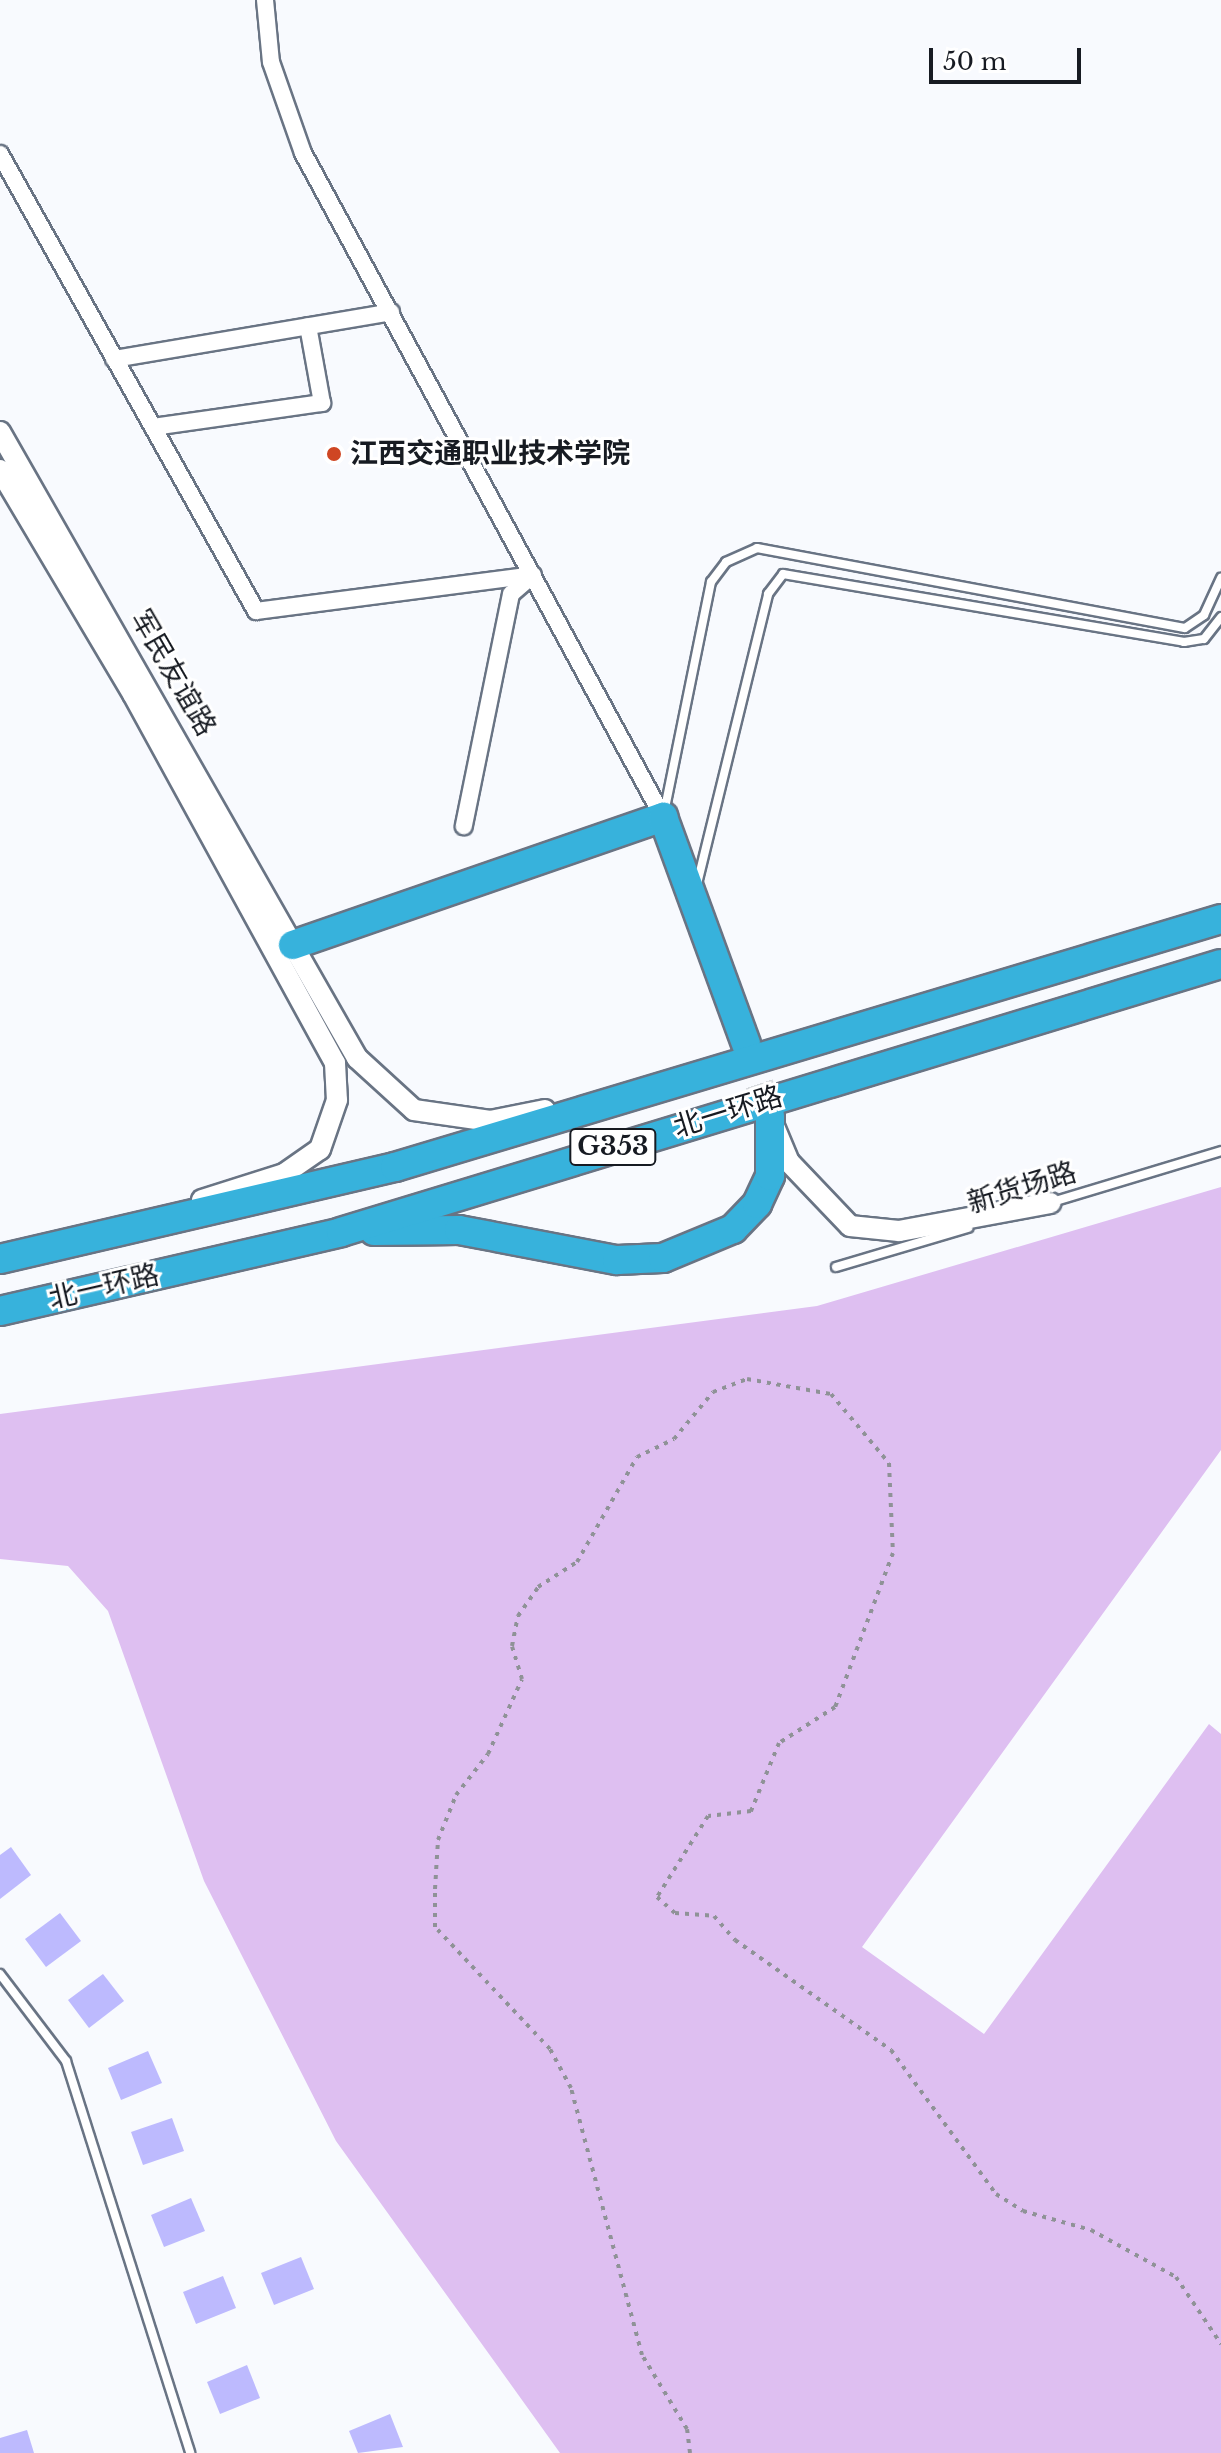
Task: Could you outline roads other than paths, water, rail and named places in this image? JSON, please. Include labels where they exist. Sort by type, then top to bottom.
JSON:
[{"type":"highway","points":[[283,947],[663,817],[746,1044]]},
{"type":"highway","name":"北一环路","points":[[0,1259],[42,1252],[395,1167],[1221,919]]},
{"type":"highway","name":"北一环路","points":[[0,1311],[341,1232],[1221,964]]},
{"type":"highway","points":[[341,1232],[459,1230],[617,1260],[663,1258],[733,1229],[757,1204],[770,1176],[770,1116]]},
{"type":"street","points":[[265,0],[271,62],[303,153],[663,817]]},
{"type":"street","points":[[0,154],[256,611],[533,575]]},
{"type":"street","points":[[114,359],[391,312]]},
{"type":"street","points":[[153,427],[322,403],[308,326]]},
{"type":"street","name":"军民友谊路","points":[[0,432],[283,947]]},
{"type":"street","name":"军民友谊路","points":[[0,470],[283,947]]},
{"type":"street","points":[[464,826],[511,594],[533,575]]},
{"type":"street","points":[[283,947],[357,1058],[414,1110],[490,1121],[698,1078]]},
{"type":"street","points":[[42,1252],[284,1174],[320,1149],[337,1100],[335,1063],[283,947]]},
{"type":"street","points":[[770,1116],[789,1162],[850,1226],[899,1231],[1050,1203]]},
{"type":"lane","points":[[663,817],[711,582],[726,562],[757,548],[1185,628],[1204,615],[1221,578]]},
{"type":"lane","points":[[693,900],[768,594],[783,574],[813,574],[1184,642],[1204,639],[1221,617]]},
{"type":"lane","name":"新货场路","points":[[836,1267],[1221,1151]]},
{"type":"lane","points":[[0,1974],[66,2061],[190,2453]]},
{"type":"tunnel","points":[[746,1044],[770,1116]]},
{"type":"place","name":"江西交通职业技术学院","points":[[334,454]]}]
